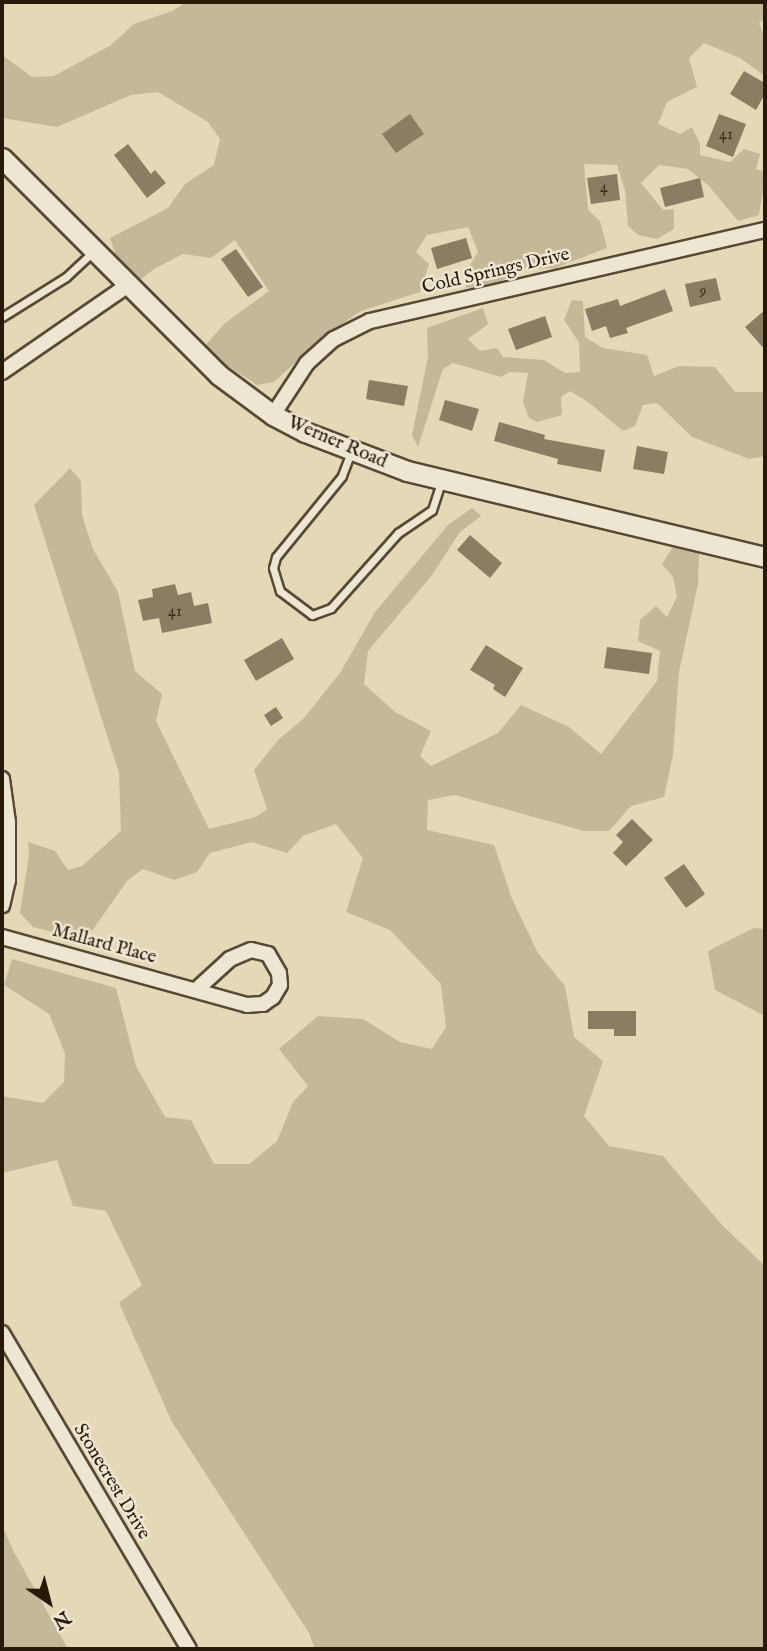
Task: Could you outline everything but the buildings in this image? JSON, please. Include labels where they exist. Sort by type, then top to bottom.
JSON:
[{"type":"street","name":"Werner Road","points":[[2,158],[219,375],[273,415],[351,452],[442,480],[584,511],[765,557]]},
{"type":"street","name":"Cold Springs Drive","points":[[273,415],[307,363],[334,339],[370,321],[765,230]]},
{"type":"street","points":[[2,372],[128,285]]},
{"type":"street","points":[[2,779],[8,880],[2,905]]},
{"type":"street","name":"Mallard Place","points":[[2,937],[247,1005],[262,1004],[273,997],[280,985],[279,973],[268,954],[251,950],[230,959],[196,990]]},
{"type":"street","name":"Stonecrest Drive","points":[[2,1333],[189,1649]]},
{"type":"lane","points":[[2,317],[66,277],[93,251]]},
{"type":"lane","points":[[351,452],[332,490],[276,557],[274,579],[280,591],[312,615],[322,614],[331,608],[398,533],[432,510],[442,480]]},
{"type":"shaded area","points":[[187,2],[765,2],[765,18],[759,23],[765,39],[765,76],[740,58],[704,43],[689,58],[697,87],[667,102],[658,124],[680,134],[692,127],[700,144],[700,155],[730,162],[744,149],[760,154],[756,169],[765,172],[765,178],[759,215],[738,221],[708,185],[688,169],[659,165],[641,183],[663,210],[674,209],[674,229],[657,239],[638,235],[628,226],[625,190],[617,165],[584,164],[588,210],[600,221],[607,248],[555,268],[525,269],[493,285],[466,288],[467,270],[478,252],[468,227],[427,235],[416,252],[429,264],[420,292],[361,311],[324,336],[274,382],[257,385],[202,349],[225,323],[269,291],[235,240],[211,258],[183,254],[154,269],[139,281],[117,259],[110,238],[168,208],[185,184],[214,165],[220,139],[208,122],[158,92],[131,95],[57,127],[2,118],[2,55],[32,77],[54,76],[111,45],[134,24],[172,11]]},
{"type":"shaded area","points":[[572,300],[583,301],[585,337],[603,348],[647,355],[654,376],[679,366],[715,367],[735,392],[765,392],[765,456],[749,459],[692,437],[657,403],[643,405],[635,426],[623,431],[570,391],[561,397],[562,415],[537,422],[529,418],[523,402],[528,373],[510,372],[501,377],[453,363],[443,369],[418,447],[412,435],[428,357],[427,328],[483,308],[488,324],[468,339],[480,351],[497,348],[503,357],[544,360],[565,373],[580,372],[579,342],[564,320]]},
{"type":"shaded area","points":[[70,468],[81,481],[82,515],[93,549],[118,592],[135,671],[162,694],[156,721],[209,829],[256,817],[267,809],[254,770],[278,740],[303,719],[340,673],[375,612],[448,525],[472,508],[481,516],[460,532],[432,575],[368,651],[364,684],[395,712],[431,731],[420,756],[431,766],[498,733],[521,705],[569,727],[601,754],[657,681],[660,651],[638,641],[640,620],[656,606],[667,617],[677,597],[673,577],[662,564],[673,547],[699,553],[698,584],[679,672],[673,755],[664,797],[631,806],[609,831],[584,831],[455,795],[428,800],[427,830],[494,845],[512,899],[538,953],[565,986],[574,1037],[603,1061],[584,1116],[609,1146],[663,1156],[723,1226],[765,1266],[765,1649],[315,1649],[309,1633],[172,1422],[119,1303],[142,1285],[106,1211],[73,1206],[57,1160],[2,1173],[2,1096],[43,1103],[64,1082],[65,1053],[49,1014],[4,985],[12,959],[116,988],[136,1066],[165,1117],[191,1120],[214,1164],[249,1164],[277,1141],[293,1102],[308,1086],[279,1049],[318,1016],[363,1019],[400,1042],[432,1049],[446,1027],[441,984],[390,930],[346,912],[363,858],[336,824],[303,836],[287,853],[252,842],[210,853],[197,872],[174,880],[143,869],[127,881],[92,931],[65,935],[33,927],[20,913],[29,855],[28,842],[55,851],[68,870],[82,866],[121,831],[119,773],[34,505]]},
{"type":"shaded area","points":[[754,928],[765,929],[765,1016],[715,990],[708,951]]},
{"type":"shaded area","points":[[2,1526],[14,1552],[68,1649],[2,1649]]}]
